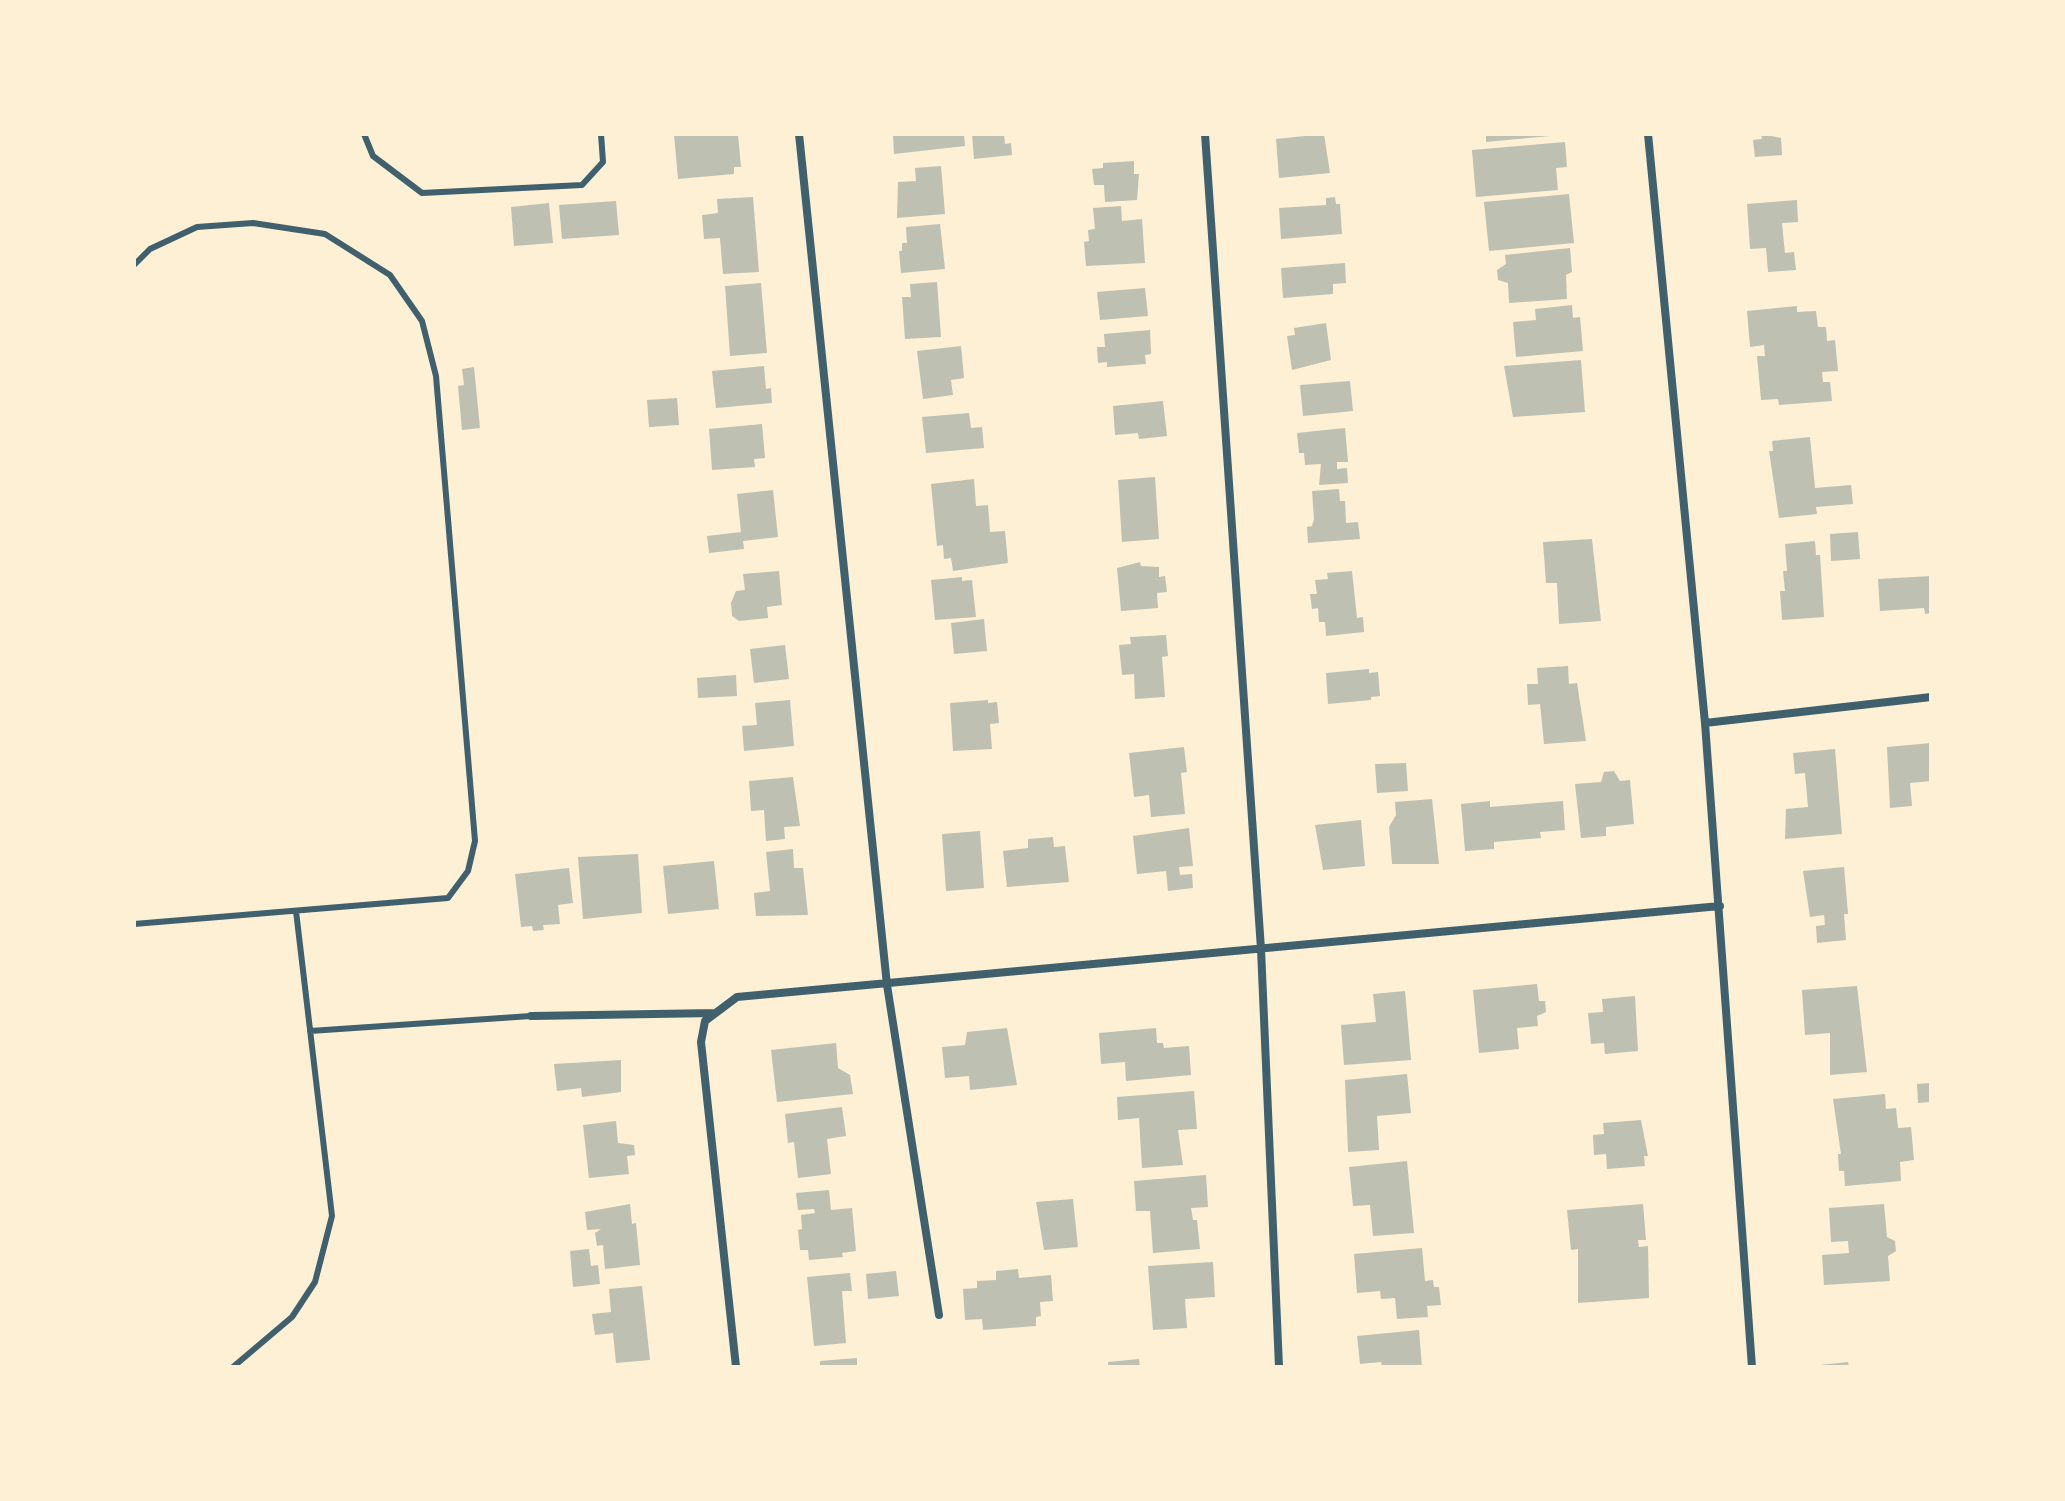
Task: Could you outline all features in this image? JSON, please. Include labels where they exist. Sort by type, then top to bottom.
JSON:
[{"type":"street","points":[[799,134],[887,985],[939,1315]]},
{"type":"street","points":[[1205,134],[1261,949],[1279,1367]]},
{"type":"street","points":[[1648,134],[1705,723],[1752,1367]]},
{"type":"street","points":[[1705,723],[1931,697]]},
{"type":"street","points":[[736,1367],[701,1042],[705,1021],[737,997],[1720,906]]},
{"type":"street","points":[[531,1016],[716,1013]]},
{"type":"lane","points":[[364,134],[373,156],[422,193],[582,185],[603,162],[601,134]]},
{"type":"lane","points":[[134,265],[150,249],[197,227],[253,223],[325,234],[390,275],[422,321],[436,376],[475,841],[468,871],[448,898],[134,924]]},
{"type":"lane","points":[[233,1367],[292,1317],[315,1282],[332,1216],[296,911]]},
{"type":"lane","points":[[310,1031],[531,1016]]},
{"type":"building","points":[[674,134],[738,134],[741,167],[734,167],[734,174],[678,179]]},
{"type":"building","points":[[893,134],[964,134],[965,146],[894,154]]},
{"type":"building","points":[[972,134],[1004,134],[1005,144],[1011,143],[1012,155],[974,159]]},
{"type":"building","points":[[1324,134],[1330,173],[1279,178],[1276,139]]},
{"type":"building","points":[[1486,134],[1550,134],[1550,136],[1486,142]]},
{"type":"building","points":[[1761,134],[1781,138],[1782,155],[1755,157],[1753,140],[1762,139]]},
{"type":"building","points":[[1565,142],[1567,167],[1556,168],[1558,190],[1476,197],[1472,150]]},
{"type":"building","points":[[1134,161],[1134,174],[1139,174],[1137,200],[1105,202],[1104,185],[1094,185],[1092,169],[1103,168],[1103,163]]},
{"type":"building","points":[[941,166],[945,214],[897,218],[898,182],[916,181],[915,168]]},
{"type":"building","points":[[1569,194],[1574,243],[1489,251],[1484,202]]},
{"type":"building","points":[[753,197],[759,272],[723,274],[720,238],[704,239],[702,215],[718,213],[717,199]]},
{"type":"building","points":[[1335,197],[1336,204],[1340,204],[1342,234],[1281,239],[1279,208],[1326,205],[1326,198]]},
{"type":"building","points":[[1797,200],[1798,222],[1782,223],[1785,253],[1794,252],[1796,270],[1768,272],[1766,248],[1750,249],[1747,204]]},
{"type":"building","points":[[616,201],[619,235],[562,239],[559,205]]},
{"type":"building","points":[[549,203],[553,243],[514,246],[511,207]]},
{"type":"building","points":[[1121,206],[1122,221],[1142,219],[1145,263],[1086,266],[1084,242],[1089,241],[1088,230],[1095,229],[1093,208]]},
{"type":"building","points":[[940,224],[945,269],[901,273],[899,251],[902,251],[902,243],[907,243],[906,227]]},
{"type":"building","points":[[1570,248],[1572,272],[1566,275],[1567,299],[1509,303],[1508,283],[1498,280],[1497,270],[1506,264],[1505,255]]},
{"type":"building","points":[[1345,263],[1346,283],[1333,284],[1333,294],[1283,298],[1281,268]]},
{"type":"building","points":[[937,282],[941,337],[905,339],[902,297],[911,297],[910,284]]},
{"type":"building","points":[[761,283],[767,353],[730,356],[725,286]]},
{"type":"building","points":[[1145,288],[1148,316],[1100,320],[1097,292]]},
{"type":"building","points":[[1572,305],[1573,318],[1580,317],[1583,351],[1516,357],[1513,322],[1536,320],[1535,309]]},
{"type":"building","points":[[1797,306],[1797,312],[1816,311],[1818,327],[1826,327],[1827,341],[1835,340],[1838,371],[1822,372],[1823,382],[1830,382],[1832,401],[1779,405],[1778,399],[1761,400],[1757,356],[1765,356],[1764,345],[1750,347],[1747,311]]},
{"type":"building","points":[[1326,323],[1331,360],[1292,370],[1287,336],[1295,335],[1294,328]]},
{"type":"building","points":[[1150,330],[1151,354],[1145,355],[1146,364],[1107,367],[1107,362],[1098,363],[1097,347],[1105,347],[1104,334]]},
{"type":"building","points":[[961,346],[964,378],[951,380],[953,395],[923,399],[917,351]]},
{"type":"building","points":[[1581,360],[1585,412],[1513,417],[1504,366]]},
{"type":"building","points":[[764,366],[766,389],[771,388],[772,403],[716,408],[712,371]]},
{"type":"building","points":[[474,367],[480,428],[462,430],[458,386],[464,385],[462,369]]},
{"type":"building","points":[[1350,381],[1353,411],[1303,416],[1300,385]]},
{"type":"building","points":[[677,398],[679,425],[649,427],[647,400]]},
{"type":"building","points":[[1163,401],[1167,436],[1139,439],[1138,433],[1115,435],[1113,406]]},
{"type":"building","points":[[969,413],[971,428],[982,427],[984,448],[926,453],[922,417]]},
{"type":"building","points":[[762,424],[765,458],[754,459],[755,467],[712,470],[709,429]]},
{"type":"building","points":[[1345,428],[1348,462],[1337,462],[1337,469],[1347,468],[1348,483],[1319,485],[1321,464],[1305,465],[1304,453],[1299,453],[1297,433]]},
{"type":"building","points":[[1810,437],[1815,488],[1851,485],[1853,504],[1816,507],[1817,514],[1779,518],[1769,451],[1773,451],[1772,441]]},
{"type":"building","points":[[1155,477],[1159,539],[1122,542],[1118,480]]},
{"type":"building","points":[[974,479],[976,506],[988,505],[990,532],[1005,531],[1008,563],[953,571],[951,558],[944,559],[943,545],[937,546],[931,484]]},
{"type":"building","points":[[1339,489],[1340,501],[1345,501],[1346,523],[1358,522],[1360,539],[1308,543],[1307,527],[1312,526],[1314,519],[1312,491]]},
{"type":"building","points":[[773,490],[778,537],[743,541],[744,549],[709,553],[707,536],[741,532],[737,494]]},
{"type":"building","points":[[1858,532],[1860,559],[1831,561],[1830,534]]},
{"type":"building","points":[[1592,539],[1601,621],[1559,624],[1557,583],[1546,583],[1543,542]]},
{"type":"building","points":[[1815,541],[1816,555],[1820,555],[1824,617],[1782,620],[1780,591],[1785,591],[1785,544]]},
{"type":"building","points":[[1140,562],[1141,566],[1159,567],[1159,577],[1165,576],[1167,592],[1157,593],[1158,608],[1121,611],[1117,568]]},
{"type":"building","points":[[779,571],[782,605],[767,607],[768,618],[739,621],[732,616],[731,603],[736,591],[745,590],[743,574]]},
{"type":"building","points":[[1352,571],[1357,618],[1363,617],[1364,632],[1326,636],[1325,622],[1319,622],[1318,608],[1312,609],[1310,594],[1317,594],[1315,580],[1328,579],[1327,573]]},
{"type":"building","points":[[1931,576],[1931,613],[1925,614],[1924,608],[1880,611],[1878,579]]},
{"type":"building","points":[[962,577],[962,581],[972,580],[976,617],[935,620],[931,580]]},
{"type":"building","points":[[984,619],[987,651],[954,654],[951,623]]},
{"type":"building","points":[[1166,635],[1168,656],[1162,657],[1165,697],[1135,699],[1134,674],[1122,675],[1119,645],[1131,644],[1130,637]]},
{"type":"building","points":[[785,645],[789,679],[754,683],[750,649]]},
{"type":"building","points":[[1568,666],[1569,684],[1577,683],[1586,741],[1544,744],[1540,704],[1528,705],[1527,684],[1538,684],[1537,668]]},
{"type":"building","points":[[1369,669],[1369,673],[1378,672],[1380,696],[1371,697],[1371,700],[1328,704],[1326,673]]},
{"type":"building","points":[[736,675],[737,696],[698,698],[697,678]]},
{"type":"building","points":[[790,700],[794,746],[744,751],[742,726],[757,725],[755,703]]},
{"type":"building","points":[[988,700],[988,703],[997,702],[999,723],[990,724],[992,749],[953,751],[950,703]]},
{"type":"building","points":[[1931,743],[1931,781],[1910,783],[1912,806],[1890,808],[1887,747]]},
{"type":"building","points":[[1184,747],[1187,772],[1181,773],[1185,814],[1151,817],[1149,795],[1134,797],[1129,753]]},
{"type":"building","points":[[1835,749],[1842,834],[1785,839],[1786,809],[1808,807],[1805,773],[1795,774],[1793,753]]},
{"type":"building","points":[[1406,763],[1408,791],[1377,793],[1375,764]]},
{"type":"building","points":[[1614,771],[1620,781],[1630,780],[1634,824],[1606,827],[1606,836],[1581,838],[1575,784],[1601,782],[1604,772]]},
{"type":"building","points":[[793,777],[800,826],[784,827],[785,839],[766,841],[764,810],[751,811],[749,781]]},
{"type":"building","points":[[1432,799],[1439,864],[1392,864],[1389,827],[1396,815],[1395,802]]},
{"type":"building","points":[[1490,801],[1490,807],[1563,801],[1565,830],[1540,832],[1541,838],[1494,842],[1494,849],[1465,851],[1461,804]]},
{"type":"building","points":[[1361,820],[1365,866],[1323,870],[1315,825]]},
{"type":"building","points":[[1189,828],[1193,866],[1179,867],[1180,875],[1192,874],[1193,888],[1168,891],[1166,871],[1137,874],[1133,836]]},
{"type":"building","points":[[980,831],[984,888],[946,891],[942,834]]},
{"type":"building","points":[[1053,837],[1054,847],[1065,846],[1069,882],[1007,887],[1003,851],[1028,848],[1028,839]]},
{"type":"building","points":[[793,849],[794,868],[803,868],[808,915],[756,916],[754,893],[770,891],[766,852]]},
{"type":"building","points":[[638,854],[642,913],[583,919],[578,857]]},
{"type":"building","points":[[714,861],[719,909],[668,914],[663,866]]},
{"type":"building","points":[[1844,867],[1848,914],[1844,914],[1846,940],[1817,943],[1816,926],[1825,925],[1824,915],[1810,917],[1803,871]]},
{"type":"building","points":[[569,868],[573,903],[558,905],[560,924],[543,925],[544,930],[533,931],[532,926],[521,927],[515,874]]},
{"type":"building","points":[[1537,984],[1539,1001],[1545,1001],[1546,1012],[1537,1016],[1538,1026],[1517,1028],[1519,1049],[1479,1053],[1473,990]]},
{"type":"building","points":[[1857,986],[1867,1072],[1830,1075],[1830,1033],[1805,1035],[1802,990]]},
{"type":"building","points":[[1405,991],[1411,1060],[1344,1065],[1341,1025],[1376,1022],[1373,994]]},
{"type":"building","points":[[1635,996],[1638,1051],[1605,1054],[1604,1043],[1591,1044],[1588,1013],[1603,1012],[1602,999]]},
{"type":"building","points":[[1007,1028],[1017,1085],[970,1090],[969,1076],[945,1078],[942,1047],[965,1045],[967,1032]]},
{"type":"building","points":[[1156,1028],[1157,1043],[1163,1043],[1164,1048],[1189,1046],[1191,1075],[1126,1081],[1125,1062],[1101,1064],[1099,1033]]},
{"type":"building","points":[[836,1043],[838,1068],[850,1075],[853,1094],[777,1102],[771,1050]]},
{"type":"building","points":[[621,1060],[621,1092],[582,1097],[581,1088],[557,1091],[554,1064]]},
{"type":"building","points":[[1407,1074],[1411,1113],[1377,1116],[1379,1150],[1348,1152],[1345,1080]]},
{"type":"building","points":[[1931,1083],[1931,1102],[1918,1103],[1917,1084]]},
{"type":"building","points":[[1194,1091],[1197,1129],[1178,1130],[1183,1165],[1142,1168],[1139,1118],[1118,1120],[1117,1097]]},
{"type":"building","points":[[1885,1094],[1886,1109],[1896,1108],[1898,1128],[1911,1127],[1914,1160],[1900,1162],[1901,1181],[1845,1186],[1844,1171],[1839,1171],[1838,1154],[1841,1154],[1833,1099]]},
{"type":"building","points":[[842,1107],[846,1136],[827,1139],[831,1174],[798,1178],[794,1142],[788,1143],[785,1114]]},
{"type":"building","points":[[1641,1120],[1648,1156],[1644,1156],[1645,1166],[1607,1169],[1606,1154],[1594,1155],[1593,1135],[1604,1134],[1603,1123]]},
{"type":"building","points":[[616,1121],[618,1143],[634,1145],[635,1155],[627,1156],[629,1174],[589,1178],[583,1125]]},
{"type":"building","points":[[1407,1161],[1414,1233],[1373,1236],[1370,1205],[1353,1206],[1349,1167]]},
{"type":"building","points":[[1206,1175],[1208,1207],[1191,1208],[1193,1220],[1197,1220],[1200,1249],[1153,1253],[1150,1211],[1136,1211],[1134,1181]]},
{"type":"building","points":[[829,1190],[831,1210],[852,1208],[856,1251],[842,1253],[843,1257],[809,1260],[808,1250],[800,1250],[798,1230],[802,1229],[801,1215],[815,1213],[814,1209],[798,1210],[796,1193]]},
{"type":"building","points":[[1073,1199],[1078,1247],[1044,1250],[1036,1202]]},
{"type":"building","points":[[630,1204],[632,1224],[636,1223],[640,1265],[605,1269],[603,1245],[597,1246],[595,1233],[601,1229],[587,1230],[585,1212]]},
{"type":"building","points":[[1643,1204],[1646,1240],[1638,1240],[1639,1247],[1648,1246],[1649,1298],[1578,1303],[1578,1249],[1571,1250],[1567,1210]]},
{"type":"building","points":[[1884,1204],[1887,1237],[1895,1241],[1896,1251],[1888,1256],[1890,1281],[1824,1285],[1822,1255],[1849,1253],[1848,1241],[1831,1242],[1829,1208]]},
{"type":"building","points":[[1422,1248],[1425,1281],[1433,1280],[1434,1287],[1439,1287],[1441,1305],[1427,1306],[1428,1317],[1397,1319],[1395,1298],[1381,1299],[1380,1291],[1357,1293],[1354,1254]]},
{"type":"building","points":[[589,1249],[591,1266],[598,1265],[600,1284],[573,1287],[570,1251]]},
{"type":"building","points":[[1213,1262],[1215,1297],[1185,1299],[1187,1328],[1153,1330],[1148,1266]]},
{"type":"building","points":[[1018,1269],[1019,1278],[1051,1275],[1053,1301],[1040,1302],[1041,1316],[1036,1317],[1036,1326],[983,1330],[982,1319],[965,1320],[963,1289],[977,1288],[977,1281],[996,1280],[996,1271]]},
{"type":"building","points":[[896,1271],[899,1296],[868,1299],[866,1274]]},
{"type":"building","points":[[850,1273],[852,1291],[842,1291],[846,1343],[814,1346],[807,1277]]},
{"type":"building","points":[[642,1286],[650,1360],[616,1363],[613,1333],[595,1335],[592,1314],[611,1312],[609,1289]]},
{"type":"building","points":[[1419,1330],[1422,1367],[1382,1367],[1381,1362],[1360,1364],[1357,1336]]},
{"type":"building","points":[[857,1358],[857,1367],[820,1367],[820,1361]]},
{"type":"building","points":[[1139,1359],[1140,1367],[1108,1367],[1108,1362]]},
{"type":"building","points":[[1848,1362],[1849,1367],[1820,1365]]}]
